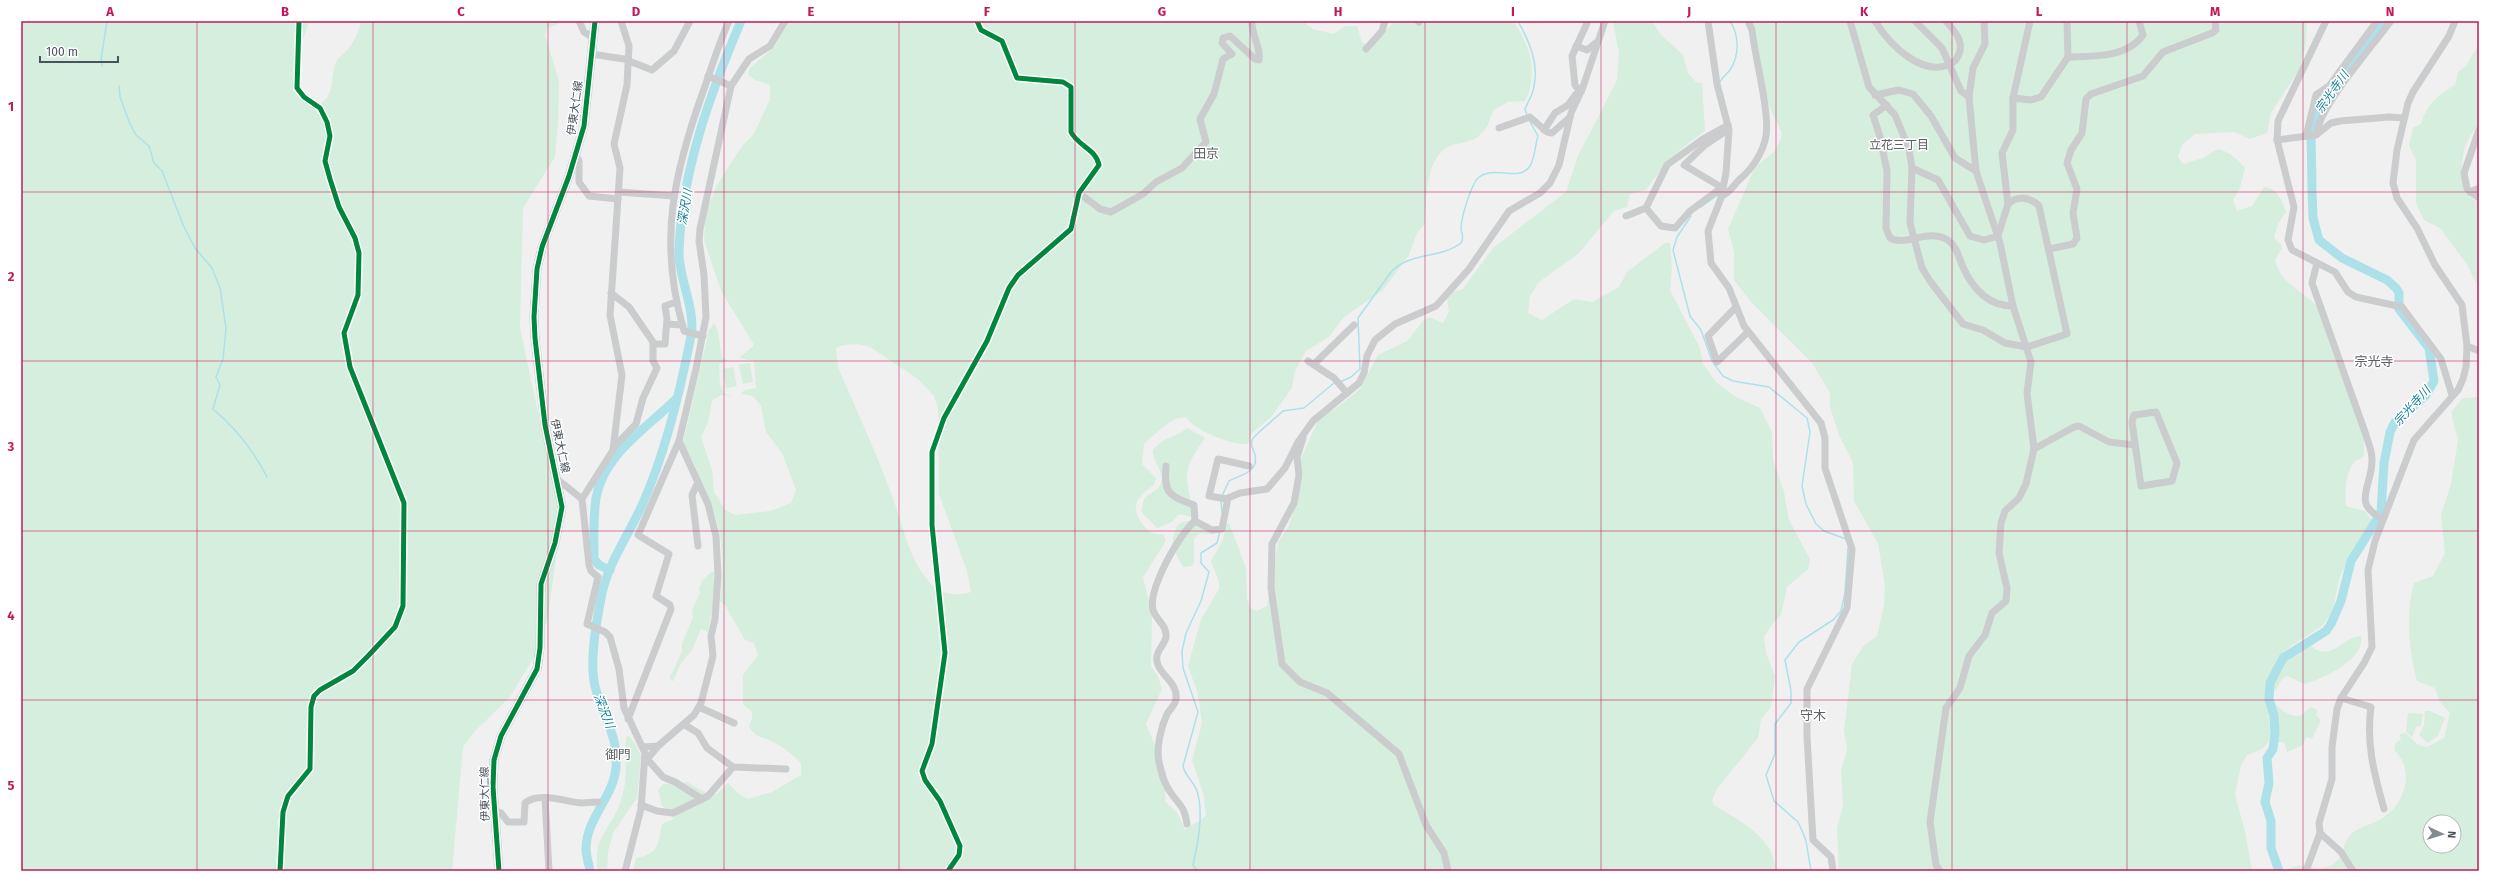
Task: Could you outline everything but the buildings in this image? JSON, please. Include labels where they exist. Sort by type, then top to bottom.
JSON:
[{"type":"main road","name":"伊東大仁線","points":[[499,871],[494,810],[493,768],[496,750],[511,718],[532,681],[538,665],[541,584],[555,542],[561,516],[557,479],[545,425],[535,338],[535,291],[542,247],[576,155],[584,126],[592,37],[595,21]]},
{"type":"street","points":[[280,871],[283,812],[288,796],[310,769],[311,707],[314,696],[320,690],[353,671],[383,642],[396,627],[404,606],[404,503],[350,367],[344,347],[344,333],[358,295],[359,254],[355,238],[339,207],[330,179],[326,161],[330,136],[327,122],[320,108],[304,97],[297,88],[299,21]]},
{"type":"street","points":[[579,21],[584,32],[592,37]]},
{"type":"street","points":[[615,446],[622,374],[610,315],[616,197],[620,165],[614,144],[626,91],[629,46],[621,21]]},
{"type":"street","points":[[591,54],[628,61],[648,70],[655,69],[674,51],[690,21]]},
{"type":"street","points":[[684,328],[676,302],[669,244],[674,196],[683,148],[710,77],[729,21]]},
{"type":"street","points":[[628,719],[671,609],[670,605],[656,596],[669,554],[638,535],[679,441],[702,335],[706,304],[699,241],[700,229],[730,85],[749,60],[770,46],[785,21]]},
{"type":"street","points":[[948,871],[959,855],[960,846],[940,801],[925,780],[922,771],[933,738],[945,653],[932,525],[932,452],[944,418],[987,341],[1009,288],[1018,274],[1071,229],[1079,193],[1099,166],[1094,154],[1074,138],[1071,132],[1071,87],[1063,82],[1018,78],[1002,41],[981,30],[977,21]]},
{"type":"street","points":[[1079,193],[1100,209],[1111,212],[1143,194],[1156,182],[1187,164],[1206,142],[1200,120],[1214,94],[1223,59],[1232,54],[1222,43],[1222,39],[1230,36],[1258,60],[1258,50],[1252,33],[1252,21]]},
{"type":"street","points":[[1366,49],[1382,31],[1385,21]]},
{"type":"street","points":[[1580,91],[1575,85],[1572,56],[1588,21]]},
{"type":"street","points":[[1250,466],[1218,459],[1209,496],[1223,498],[1240,493],[1267,489],[1285,468],[1304,432],[1318,414],[1347,393],[1362,377],[1370,347],[1382,334],[1395,324],[1436,306],[1469,269],[1509,211],[1540,192],[1550,183],[1559,165],[1570,117],[1605,21]]},
{"type":"street","points":[[1708,21],[1717,84],[1728,128],[1726,173],[1709,227],[1710,259],[1713,267],[1728,288],[1748,332],[1821,423],[1825,438],[1825,468],[1852,544],[1847,608],[1807,689],[1807,736],[1812,840],[1831,857],[1833,871]]},
{"type":"street","points":[[1728,128],[1710,140],[1684,165],[1721,190],[1728,193],[1757,160],[1767,134],[1765,104],[1752,30],[1748,21]]},
{"type":"street","points":[[1850,21],[1865,79],[1875,95],[1887,105],[1899,124],[1908,149],[1912,168],[1909,216],[1925,273],[1959,320],[1967,326],[1994,336],[2004,343],[2027,347],[2067,334],[2041,213],[2035,202],[2018,198],[2008,204]]},
{"type":"street","points":[[1875,21],[1889,41],[1905,55],[1934,66],[1949,65],[1957,59],[1961,44],[1958,35],[1946,21]]},
{"type":"street","points":[[1916,21],[1942,48],[1962,94],[1969,97]]},
{"type":"street","points":[[1940,871],[1936,865],[1930,822],[1946,708],[1960,688],[1969,656],[1985,635],[1992,614],[2006,601],[2007,588],[1999,553],[2001,523],[2005,511],[2019,498],[2026,484],[2034,449],[2027,393],[2031,362],[2013,306],[1998,236],[1976,171],[1969,97],[1973,68],[1985,44],[1984,21]]},
{"type":"street","points":[[1998,236],[2008,204],[2002,153],[2013,130],[2013,98],[2030,21],[2034,21]]},
{"type":"street","points":[[2013,98],[2031,100],[2041,97],[2068,57],[2067,21]]},
{"type":"street","points":[[2068,57],[2099,56],[2130,46],[2143,35],[2139,21]]},
{"type":"street","points":[[2049,249],[2073,244],[2077,238],[2073,213],[2077,189],[2068,163],[2071,150],[2082,133],[2086,99],[2091,94],[2143,76],[2163,52],[2212,33],[2216,30],[2215,21]]},
{"type":"street","points":[[2326,21],[2296,86],[2282,109],[2278,121],[2277,140],[2294,207],[2288,240],[2292,250],[2335,272],[2348,292],[2356,297],[2402,307],[2441,359],[2452,395]]},
{"type":"street","points":[[2307,136],[2316,95],[2329,86],[2377,21]]},
{"type":"street","points":[[2316,135],[2318,123],[2327,106],[2391,21]]},
{"type":"street","points":[[2306,871],[2320,833],[2319,823],[2332,779],[2334,724],[2341,698],[2364,663],[2372,647],[2368,570],[2380,517],[2417,433],[2452,395],[2463,379],[2467,346],[2462,305],[2434,265],[2417,228],[2394,190],[2397,150],[2404,118],[2413,92],[2442,49],[2454,21]]},
{"type":"street","points":[[1576,46],[1587,50],[1597,42]]},
{"type":"street","points":[[710,77],[730,85]]},
{"type":"street","points":[[1875,95],[1899,90],[1913,94],[1931,116],[1955,158],[1976,171]]},
{"type":"street","points":[[1544,130],[1554,113],[1568,105],[1580,91]]},
{"type":"street","points":[[1887,105],[1873,115],[1880,137],[1887,171],[1887,234],[1893,240],[1934,236],[1948,240],[1953,244],[1968,275],[1986,298],[1995,304],[2013,306]]},
{"type":"street","points":[[1499,128],[1528,117],[1544,130],[1552,133],[1570,117]]},
{"type":"street","points":[[2277,140],[2316,135],[2331,123],[2340,121],[2389,117],[2404,118]]},
{"type":"street","points":[[1626,216],[1646,208],[1667,166],[1703,139],[1728,128]]},
{"type":"street","points":[[2479,130],[2464,173],[2464,184],[2470,192],[2479,198]]},
{"type":"street","points":[[576,155],[579,161],[579,182],[589,196],[674,196]]},
{"type":"street","points":[[1912,168],[1938,180],[1970,236],[1984,240],[1998,236]]},
{"type":"street","points":[[2470,192],[2479,188]]},
{"type":"street","points":[[1646,208],[1661,226],[1675,228],[1690,211],[1721,190]]},
{"type":"street","points":[[2317,262],[2312,283],[2366,435],[2372,459],[2365,504],[2368,511],[2380,517]]},
{"type":"street","points":[[611,293],[629,308],[653,344],[653,361],[657,368],[644,398],[638,421],[619,444],[615,446],[582,499],[588,560],[591,570],[598,577],[587,621],[588,627],[605,632],[610,637],[619,669],[622,698],[628,719],[643,747],[647,761],[641,805],[626,871]]},
{"type":"street","points":[[653,344],[665,344],[667,324],[665,306],[676,302]]},
{"type":"street","points":[[1736,307],[1708,336],[1717,362],[1748,332]]},
{"type":"street","points":[[667,324],[684,328],[702,335]]},
{"type":"street","points":[[1347,393],[1338,382],[1311,363],[1354,325]]},
{"type":"street","points":[[2467,346],[2479,351]]},
{"type":"street","points":[[2156,412],[2177,463],[2172,481],[2141,486],[2135,445],[2132,422],[2134,415],[2156,412]]},
{"type":"street","points":[[2034,449],[2074,427],[2079,426],[2109,442],[2135,445]]},
{"type":"street","points":[[1304,432],[1297,457],[1299,475],[1294,503],[1272,544],[1271,588],[1282,664],[1300,682],[1327,693],[1399,754],[1424,820],[1444,853],[1448,871]]},
{"type":"street","points":[[647,761],[658,746],[685,725],[699,707],[713,656],[711,633],[715,619],[718,564],[712,518],[698,482],[679,441]]},
{"type":"street","points":[[1166,466],[1165,482],[1168,492],[1173,497],[1194,505],[1195,521],[1187,529],[1161,573],[1154,596],[1153,610],[1165,628],[1166,638],[1159,647],[1157,656],[1158,665],[1176,690],[1176,701],[1167,715],[1161,735],[1158,759],[1162,778],[1170,791],[1181,803],[1187,824]]},
{"type":"street","points":[[557,479],[582,499]]},
{"type":"street","points":[[698,482],[692,495],[698,546]]},
{"type":"street","points":[[1195,521],[1212,530],[1221,530],[1223,498]]},
{"type":"street","points":[[2341,698],[2371,707],[2368,728],[2372,744],[2370,758],[2384,809]]},
{"type":"street","points":[[699,707],[734,723]]},
{"type":"street","points":[[685,725],[698,733],[707,748],[733,768],[786,769]]},
{"type":"street","points":[[643,747],[658,746]]},
{"type":"street","points":[[647,761],[663,777],[675,782],[702,799]]},
{"type":"street","points":[[641,805],[657,811],[673,813],[702,799],[716,788],[733,768]]},
{"type":"street","points":[[494,810],[501,813],[508,822],[524,822],[526,802],[545,798],[583,803],[598,802]]},
{"type":"street","points":[[545,798],[549,871]]},
{"type":"street","points":[[2320,833],[2341,852],[2353,871]]},
{"type":"green space","points":[[21,21],[306,21],[308,25],[296,59],[294,80],[297,89],[304,98],[316,105],[323,102],[330,93],[336,63],[355,39],[361,21],[558,21],[558,24],[547,28],[545,35],[559,81],[555,157],[523,208],[520,328],[561,521],[548,617],[535,655],[510,697],[475,731],[463,747],[452,871],[21,871]]},
{"type":"green space","points":[[787,21],[1306,21],[1307,25],[1313,29],[1333,34],[1346,26],[1357,26],[1362,43],[1371,45],[1395,21],[1513,21],[1519,30],[1528,49],[1532,70],[1529,91],[1525,101],[1508,102],[1495,109],[1486,128],[1480,135],[1472,140],[1450,146],[1439,154],[1430,172],[1425,224],[1417,233],[1409,255],[1383,290],[1344,317],[1329,337],[1306,351],[1295,371],[1292,388],[1271,417],[1252,433],[1248,444],[1224,440],[1205,432],[1191,423],[1187,418],[1181,418],[1169,422],[1144,444],[1142,464],[1156,478],[1154,485],[1139,498],[1136,508],[1137,514],[1139,520],[1146,528],[1155,533],[1163,534],[1166,541],[1143,577],[1152,614],[1151,666],[1158,676],[1162,689],[1146,724],[1166,772],[1165,802],[1177,812],[1185,830],[1206,816],[1203,792],[1192,760],[1202,723],[1198,694],[1188,666],[1201,619],[1219,589],[1219,582],[1211,561],[1223,540],[1226,524],[1229,523],[1246,568],[1247,598],[1250,608],[1257,611],[1267,606],[1278,542],[1289,526],[1303,476],[1300,461],[1320,416],[1335,409],[1360,389],[1378,355],[1407,341],[1423,321],[1429,317],[1443,323],[1449,311],[1447,299],[1453,291],[1462,290],[1493,248],[1566,192],[1578,156],[1617,80],[1619,53],[1613,21],[1652,21],[1660,34],[1683,55],[1688,73],[1696,82],[1702,83],[1705,131],[1672,158],[1646,190],[1630,194],[1627,207],[1614,211],[1578,254],[1539,282],[1530,296],[1528,313],[1542,320],[1574,299],[1592,302],[1619,287],[1627,272],[1665,243],[1670,243],[1672,268],[1670,290],[1700,348],[1703,364],[1716,382],[1736,397],[1760,408],[1772,432],[1773,460],[1784,492],[1789,520],[1810,559],[1808,569],[1787,587],[1781,615],[1773,623],[1764,637],[1766,653],[1775,676],[1771,707],[1761,719],[1758,738],[1717,789],[1712,800],[1714,805],[1744,824],[1763,840],[1770,849],[1774,860],[1775,871],[633,871],[636,858],[649,854],[656,847],[662,824],[673,819],[671,811],[662,806],[658,790],[663,784],[687,782],[708,794],[717,794],[728,783],[739,794],[748,799],[772,792],[801,775],[801,763],[798,760],[779,745],[753,733],[749,726],[752,719],[752,712],[743,704],[743,675],[758,655],[754,643],[745,640],[725,605],[720,601],[723,565],[720,535],[705,490],[683,443],[709,330],[714,323],[718,332],[722,358],[728,360],[719,364],[720,385],[724,394],[733,396],[721,395],[712,401],[708,423],[701,437],[712,470],[714,492],[725,510],[735,515],[771,511],[791,503],[796,490],[782,453],[766,432],[761,406],[753,396],[741,394],[745,390],[756,388],[754,361],[739,358],[753,346],[753,343],[722,293],[704,240],[706,212],[717,185],[742,146],[753,135],[770,100],[770,85],[755,80],[748,75],[750,68],[775,46]],"holes":[[[857,344],[870,347],[918,379],[934,396],[938,409],[939,494],[967,571],[971,592],[951,594],[936,588],[923,575],[911,551],[893,497],[838,367],[836,348],[844,345]]]},
{"type":"green space","points":[[1753,21],[2307,21],[2306,44],[2300,68],[2271,113],[2267,133],[2250,139],[2234,132],[2195,134],[2182,145],[2178,157],[2183,164],[2203,158],[2218,149],[2230,154],[2236,159],[2245,168],[2240,188],[2233,200],[2237,211],[2252,206],[2264,187],[2276,192],[2279,196],[2286,212],[2278,224],[2274,238],[2281,244],[2282,248],[2275,260],[2282,275],[2287,281],[2318,307],[2364,438],[2364,455],[2354,462],[2347,478],[2346,506],[2365,511],[2373,522],[2342,572],[2334,606],[2330,616],[2314,632],[2291,646],[2279,657],[2268,680],[2266,692],[2270,725],[2269,740],[2265,746],[2258,751],[2247,755],[2241,765],[2235,795],[2245,831],[2252,871],[1839,871],[1837,828],[1843,806],[1841,770],[1847,750],[1844,730],[1852,664],[1864,645],[1877,636],[1884,605],[1885,585],[1878,544],[1854,501],[1853,463],[1839,435],[1830,407],[1830,393],[1813,364],[1751,302],[1734,280],[1734,252],[1728,229],[1755,167],[1775,151],[1782,133],[1769,106]]},
{"type":"green space","points":[[2479,44],[2479,125],[2472,133],[2465,148],[2462,173],[2464,192],[2479,203],[2479,288],[2466,263],[2440,228],[2424,220],[2416,203],[2416,160],[2409,146],[2413,128],[2421,124],[2426,111],[2434,101],[2455,85],[2458,72],[2465,67]]},
{"type":"green space","points":[[750,363],[753,382],[743,384],[739,365]]},
{"type":"green space","points":[[733,367],[737,386],[726,388],[723,369]]},
{"type":"green space","points":[[2479,397],[2479,871],[2286,871],[2296,866],[2321,868],[2332,865],[2340,858],[2352,833],[2381,819],[2396,805],[2405,787],[2406,777],[2405,767],[2401,758],[2394,750],[2396,743],[2401,739],[2399,734],[2406,733],[2418,745],[2427,747],[2444,738],[2450,713],[2440,702],[2435,688],[2417,681],[2410,645],[2409,619],[2411,595],[2414,583],[2433,576],[2445,553],[2441,515],[2451,484],[2458,440],[2452,417],[2452,411],[2463,398]]},
{"type":"green space","points":[[1187,428],[1205,438],[1192,458],[1187,474],[1192,517],[1179,514],[1172,522],[1157,528],[1141,512],[1144,499],[1159,487],[1162,478],[1153,455],[1153,450],[1166,439]]},
{"type":"green space","points":[[1199,520],[1211,525],[1212,534],[1200,533],[1194,538],[1194,563],[1192,566],[1183,567],[1172,546],[1176,528],[1178,525],[1186,521]]},
{"type":"green space","points":[[711,572],[714,572],[714,588],[708,632],[701,629],[692,650],[681,663],[673,681],[671,681],[670,677],[682,652],[682,644],[693,617],[692,610],[700,593],[699,589],[702,581]]},
{"type":"green space","points":[[2361,636],[2361,645],[2357,653],[2342,667],[2332,673],[2305,684],[2287,676],[2282,679],[2273,694],[2271,692],[2284,663],[2300,649],[2309,644],[2316,650],[2323,652],[2329,651],[2354,637]]},
{"type":"green space","points":[[2275,703],[2284,711],[2295,716],[2302,715],[2312,707],[2317,710],[2316,715],[2321,720],[2312,739],[2306,737],[2303,745],[2287,752],[2284,742],[2277,743]]},
{"type":"green space","points":[[2425,711],[2430,711],[2445,718],[2438,736],[2428,743],[2419,735],[2424,725]]},
{"type":"green space","points":[[2408,713],[2423,714],[2421,726],[2416,727],[2412,737],[2406,732]]},
{"type":"green space","points":[[629,736],[636,745],[641,756],[637,798],[613,833],[608,852],[607,871],[598,871],[597,859],[600,841],[617,810],[625,783],[626,737]]},
{"type":"waterway","points":[[102,66],[101,60],[107,21]]},
{"type":"waterway","name":"深沢川","points":[[590,871],[586,852],[587,838],[590,827],[606,798],[614,778],[616,767],[613,737],[599,700],[594,679],[593,655],[598,615],[605,581],[638,514],[659,463],[677,400],[692,326],[679,253],[685,193],[691,164],[708,105],[741,21]]},
{"type":"waterway","points":[[1518,21],[1532,52],[1535,69],[1532,95],[1525,109],[1527,115]]},
{"type":"waterway","points":[[1720,82],[1730,70],[1737,52],[1737,39],[1730,21]]},
{"type":"waterway","name":"宗光寺川","points":[[2279,871],[2271,848],[2271,821],[2265,802],[2269,783],[2267,758],[2273,749],[2275,732],[2274,716],[2269,699],[2270,683],[2283,658],[2326,631],[2331,624],[2341,601],[2351,561],[2381,513],[2384,463],[2390,432],[2395,422],[2426,395],[2434,381],[2429,348],[2399,309],[2399,293],[2396,288],[2387,280],[2342,258],[2319,240],[2313,218],[2311,130],[2316,114],[2384,21]]},
{"type":"waterway","points":[[119,86],[120,97],[130,124],[136,135],[149,146],[154,163],[162,171],[184,227],[195,248],[212,268],[220,288],[226,328],[223,359],[216,377],[220,385],[213,409],[243,440],[267,477]]},
{"type":"waterway","points":[[1340,382],[1351,377],[1360,369],[1358,318],[1391,272],[1407,261],[1444,251],[1461,243],[1463,237],[1461,223],[1472,187],[1478,178],[1484,174],[1491,173],[1519,173],[1525,171],[1530,166],[1538,136],[1529,120]]},
{"type":"waterway","points":[[1701,207],[1719,194]]},
{"type":"waterway","points":[[1691,216],[1677,237],[1673,250],[1690,316],[1701,330],[1712,361],[1723,376],[1733,381],[1769,387],[1807,418],[1810,432],[1802,486],[1806,504],[1816,524],[1824,531],[1846,539]]},
{"type":"waterway","points":[[1222,496],[1229,481],[1251,470],[1254,466],[1255,455],[1252,446],[1253,438],[1283,411],[1304,408],[1334,383]]},
{"type":"waterway","name":"深沢川","points":[[610,570],[599,565],[594,559],[594,513],[600,483],[607,468],[617,455],[675,400]]},
{"type":"waterway","points":[[1221,500],[1222,512]]},
{"type":"waterway","points":[[1197,871],[1193,865],[1200,828],[1199,800],[1196,788],[1183,766],[1198,712],[1183,668],[1182,651],[1186,633],[1201,601],[1209,572],[1201,563],[1201,553],[1217,543],[1220,531]]},
{"type":"waterway","points":[[1811,871],[1806,841],[1798,822],[1774,801],[1766,775],[1775,754],[1775,724],[1791,703],[1791,691],[1785,660],[1799,642],[1833,620],[1841,611],[1845,593],[1848,548]]},
{"type":"cycle path","points":[[280,871],[283,812],[288,796],[310,769],[311,707],[314,696],[320,690],[353,671],[368,656],[395,627],[403,606],[404,503],[350,367],[344,333],[358,295],[359,253],[355,238],[339,207],[325,161],[330,136],[327,122],[320,108],[304,97],[297,88],[299,21]]},
{"type":"cycle path","points":[[499,871],[493,787],[494,760],[501,736],[537,669],[540,648],[541,584],[555,543],[562,507],[545,425],[535,338],[534,317],[537,269],[542,247],[569,176],[584,126],[595,21]]},
{"type":"cycle path","points":[[948,871],[959,855],[960,846],[940,801],[925,780],[922,771],[932,744],[945,653],[932,525],[932,452],[944,418],[987,341],[1009,288],[1018,275],[1071,229],[1079,193],[1099,165],[1091,151],[1078,141],[1071,132],[1071,87],[1063,82],[1017,78],[1002,41],[981,30],[977,21]]},
{"type":"district","name":"立花三丁目","points":[[1899,145]]},
{"type":"district","name":"田京","points":[[1206,153]]},
{"type":"district","name":"宗光寺","points":[[2374,361]]},
{"type":"district","name":"守木","points":[[1813,715]]},
{"type":"district","name":"御門","points":[[618,754]]}]
